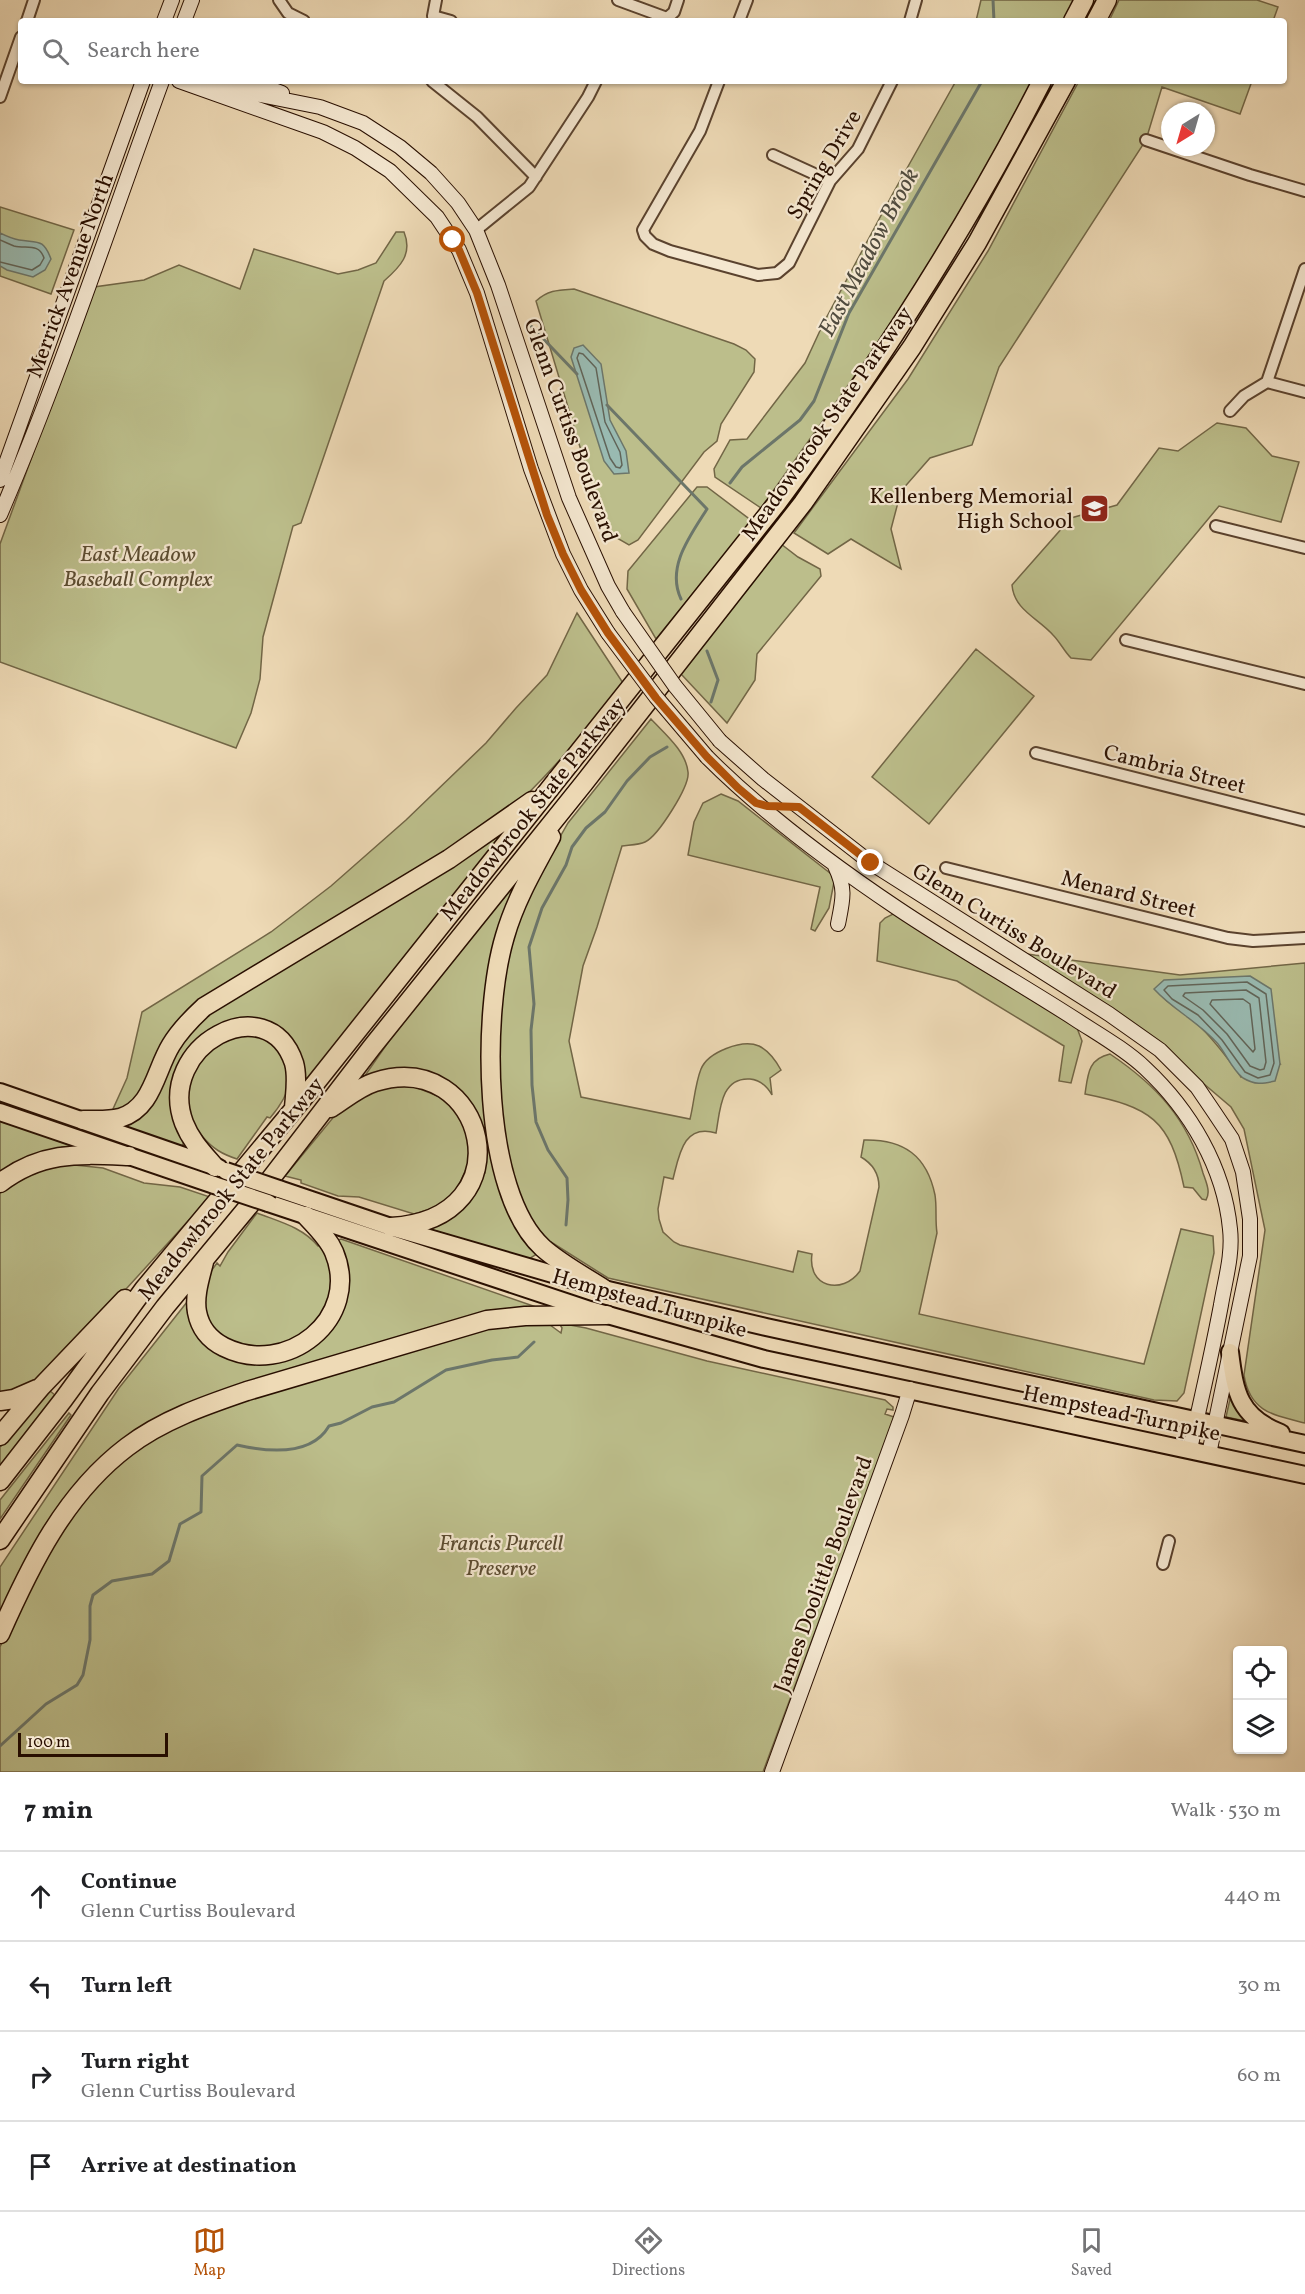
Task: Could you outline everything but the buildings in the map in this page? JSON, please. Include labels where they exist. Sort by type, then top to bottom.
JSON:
[{"type":"highway","points":[[1075,18],[1084,0]]},
{"type":"highway","points":[[1098,18],[1107,0]]},
{"type":"highway","name":"Meadowbrook State Parkway","points":[[0,1481],[144,1289],[322,1076],[770,511],[835,423],[897,333],[1001,161],[1040,84]]},
{"type":"highway","name":"Meadowbrook State Parkway","points":[[0,1540],[100,1393],[318,1118],[393,1019],[565,806],[803,503],[912,347],[977,243],[1064,84]]},
{"type":"highway","points":[[83,1120],[119,1119],[136,1110],[149,1096],[170,1045],[189,1021],[204,1007],[449,859],[546,793]]},
{"type":"highway","points":[[565,806],[517,900],[504,938],[492,1006],[490,1041],[493,1095],[500,1162],[508,1191],[522,1220],[543,1248],[604,1289]]},
{"type":"highway","points":[[219,1174],[193,1141],[183,1121],[180,1107],[180,1092],[189,1061],[209,1039],[238,1028],[254,1027],[270,1033],[284,1044],[294,1065],[294,1108]]},
{"type":"highway","points":[[318,1118],[361,1088],[395,1078],[417,1079],[435,1085],[457,1100],[467,1112],[476,1130],[478,1145],[478,1159],[469,1188],[460,1200],[442,1215],[410,1226],[391,1227]]},
{"type":"highway","points":[[0,1183],[35,1162],[58,1155],[129,1156]]},
{"type":"highway","points":[[0,1436],[41,1387],[211,1209]]},
{"type":"highway","points":[[204,1259],[196,1310],[208,1335],[236,1353],[255,1357],[274,1356],[294,1350],[306,1343],[322,1328],[332,1313],[340,1281],[333,1251],[306,1216]]},
{"type":"highway","points":[[0,1634],[27,1573],[64,1512],[88,1482],[108,1463],[128,1446],[153,1430],[206,1406],[247,1391],[487,1320],[525,1316],[607,1315]]},
{"type":"highway","points":[[0,1401],[15,1399],[41,1387]]},
{"type":"main road","points":[[165,18],[172,0]]},
{"type":"main road","points":[[186,18],[192,0]]},
{"type":"main road","name":"Merrick Avenue North","points":[[0,480],[142,84]]},
{"type":"main road","name":"Merrick Avenue North","points":[[0,515],[71,333],[161,84]]},
{"type":"main road","name":"Glenn Curtiss Boulevard","points":[[187,84],[323,132],[355,148],[390,171],[437,217],[459,250],[477,293],[531,469],[551,525],[581,590],[608,633],[649,688],[707,757],[738,788],[834,864],[897,908],[1057,1008],[1144,1067],[1179,1104],[1209,1155],[1226,1205],[1230,1230],[1230,1256],[1213,1350],[1190,1449]]},
{"type":"main road","name":"Glenn Curtiss Boulevard","points":[[225,84],[260,95],[320,106],[363,123],[400,147],[431,172],[458,203],[476,230],[498,285],[569,498],[608,586],[623,612],[675,686],[720,741],[763,779],[883,872],[1109,1014],[1160,1050],[1197,1088],[1232,1139],[1243,1173],[1250,1229],[1250,1256],[1209,1454]]},
{"type":"main road","points":[[258,84],[320,106]]},
{"type":"main road","points":[[756,803],[775,808],[799,807]]},
{"type":"main road","points":[[834,864],[843,882],[844,893],[838,924]]},
{"type":"main road","name":"Hempstead Turnpike","points":[[0,1092],[83,1120],[219,1174],[268,1203],[607,1315],[764,1359],[1305,1475]]},
{"type":"main road","name":"Hempstead Turnpike","points":[[0,1112],[129,1156],[279,1189],[391,1227],[604,1289],[766,1327],[1215,1425],[1305,1442]]},
{"type":"main road","points":[[1230,1230],[1250,1229]]},
{"type":"main road","points":[[1230,1352],[1234,1386],[1241,1403],[1256,1419],[1305,1442]]},
{"type":"main road","name":"James Doolittle Boulevard","points":[[772,1772],[910,1389]]},
{"type":"street","points":[[31,18],[34,0]]},
{"type":"street","points":[[279,0],[288,13],[298,18]]},
{"type":"street","points":[[432,18],[436,0]]},
{"type":"street","points":[[618,0],[667,18],[674,12],[678,0]]},
{"type":"street","points":[[740,18],[747,0]]},
{"type":"street","points":[[911,18],[916,0]]},
{"type":"street","points":[[0,97],[18,46]]},
{"type":"street","points":[[436,84],[477,117],[536,177]]},
{"type":"street","points":[[476,230],[529,187],[594,84]]},
{"type":"street","name":"Spring Drive","points":[[717,84],[700,131],[643,230],[645,236],[653,244],[670,251],[758,275],[777,273],[789,263],[830,181],[858,149],[890,84]]},
{"type":"street","points":[[1146,140],[1305,191]]},
{"type":"street","points":[[773,155],[830,181]]},
{"type":"street","points":[[1230,411],[1245,396],[1267,382],[1305,269]]},
{"type":"street","points":[[1267,382],[1305,392]]},
{"type":"street","points":[[1216,526],[1305,548]]},
{"type":"street","points":[[1126,639],[1305,684]]},
{"type":"street","name":"Cambria Street","points":[[1036,753],[1305,821]]},
{"type":"street","name":"Menard Street","points":[[946,868],[1228,938],[1253,941],[1305,938]]},
{"type":"street","points":[[1163,1564],[1169,1541]]},
{"type":"green space","points":[[981,0],[1076,0],[1067,18],[977,18]]},
{"type":"green space","points":[[1119,0],[1257,0],[1278,7],[1274,18],[1110,18]]},
{"type":"green space","points":[[954,84],[1033,84],[945,238],[883,336],[761,508],[715,477],[714,469],[730,440],[747,439],[805,363],[824,322]]},
{"type":"green space","points":[[1077,84],[1251,84],[1240,114],[1215,105],[1215,102],[1205,102],[1162,87],[1146,140],[999,367],[972,445],[930,458],[901,491],[891,529],[901,569],[851,539],[828,554],[794,533],[908,379],[988,251]]},
{"type":"green space","points":[[0,207],[74,230],[51,294],[0,276]]},
{"type":"green space","name":"East Meadow Baseball Complex","points":[[396,232],[404,232],[406,253],[400,265],[384,281],[301,523],[293,526],[263,637],[260,679],[251,713],[236,748],[0,662],[0,544],[94,287],[144,280],[179,265],[240,289],[254,249],[338,274],[376,263]]},
{"type":"green space","points":[[574,289],[734,344],[746,350],[755,359],[754,372],[721,424],[717,441],[704,452],[638,540],[629,545],[610,534],[596,500],[536,301],[558,290]]},
{"type":"green space","points":[[1217,423],[1246,428],[1272,456],[1299,462],[1281,522],[1219,506],[1091,660],[1071,658],[1053,635],[1017,601],[1012,585],[1071,518],[1117,505],[1159,448],[1178,451]]},
{"type":"green space","points":[[697,487],[707,487],[752,521],[656,639],[627,589],[628,571]]},
{"type":"green space","points":[[781,544],[820,569],[821,576],[757,654],[755,680],[727,723],[681,674]]},
{"type":"green space","points":[[577,613],[623,683],[553,768],[506,814],[198,1007],[143,1096],[117,1111],[113,1109],[127,1078],[142,1012],[271,932],[331,886],[406,820],[486,743],[547,675]]},
{"type":"green space","points":[[976,649],[1034,696],[929,824],[872,777]]},
{"type":"green space","points":[[651,719],[674,743],[683,757],[688,772],[687,779],[672,810],[651,838],[643,843],[622,846],[583,966],[569,1041],[581,1097],[690,1119],[701,1069],[718,1052],[744,1044],[759,1046],[772,1056],[781,1070],[770,1078],[772,1095],[763,1084],[754,1080],[740,1080],[733,1084],[723,1097],[716,1133],[705,1131],[689,1137],[684,1144],[673,1179],[664,1177],[658,1209],[663,1232],[680,1245],[793,1272],[798,1251],[812,1254],[812,1265],[820,1280],[827,1284],[844,1284],[860,1271],[879,1187],[874,1169],[861,1157],[864,1140],[891,1143],[912,1152],[920,1160],[931,1181],[935,1195],[937,1233],[919,1314],[1144,1364],[1181,1229],[1213,1236],[1214,1253],[1184,1393],[1177,1401],[1154,1400],[608,1278],[551,1242],[547,1245],[531,1227],[506,1170],[495,1060],[506,962],[521,914],[545,863],[568,823]]},
{"type":"green space","points":[[721,794],[738,801],[835,877],[829,908],[815,931],[811,929],[820,887],[688,855],[694,822],[703,803]]},
{"type":"green space","points":[[497,832],[500,837],[302,1087],[300,1072],[255,1023],[186,1060],[186,1140],[181,1147],[123,1125],[168,1057],[202,1016]]},
{"type":"green space","points":[[514,884],[518,886],[504,921],[491,1142],[540,1252],[529,1259],[429,1229],[463,1206],[481,1174],[485,1173],[483,1144],[476,1120],[412,1072],[383,1071],[364,1077],[389,1041]]},
{"type":"green space","points":[[897,912],[1077,1028],[1082,1041],[1071,1083],[1059,1081],[1064,1046],[957,981],[877,961],[880,923]]},
{"type":"green space","points":[[1012,952],[1180,975],[1305,963],[1305,1423],[1265,1410],[1252,1397],[1244,1375],[1265,1230],[1244,1129],[1231,1107],[1170,1055]],"holes":[[[1155,988],[1280,1064],[1241,1077],[1208,1035],[1164,999]]]},
{"type":"green space","points":[[256,1033],[274,1043],[284,1054],[290,1073],[290,1083],[277,1110],[270,1118],[267,1117],[237,1159],[218,1150],[202,1136],[197,1139],[187,1122],[187,1076],[213,1043]]},
{"type":"green space","points":[[1110,1054],[1156,1091],[1179,1120],[1197,1154],[1208,1190],[1206,1200],[1202,1199],[1193,1188],[1184,1187],[1172,1146],[1164,1131],[1154,1120],[1126,1104],[1085,1094],[1090,1068],[1097,1060]]},
{"type":"green space","points":[[402,1082],[451,1101],[475,1149],[451,1203],[414,1214],[359,1197],[338,1196],[301,1183],[301,1180],[285,1176],[341,1108],[354,1097]]},
{"type":"green space","points":[[0,1120],[79,1147],[62,1147],[0,1175]]},
{"type":"green space","points":[[74,1160],[75,1165],[103,1168],[144,1183],[180,1187],[210,1197],[54,1368],[30,1386],[0,1395],[0,1190],[18,1178]]},
{"type":"green space","points":[[257,1213],[298,1230],[318,1246],[323,1245],[332,1263],[334,1290],[321,1323],[283,1350],[237,1349],[204,1322],[206,1278],[217,1263],[220,1266]]},
{"type":"green space","points":[[341,1239],[536,1307],[535,1309],[527,1307],[524,1314],[443,1326],[117,1448],[0,1612],[0,1567],[119,1388],[191,1297],[214,1350],[239,1361],[265,1364],[291,1359],[312,1347],[326,1333],[338,1313],[332,1242]]},
{"type":"green space","name":"Francis Purcell Preserve","points":[[546,1322],[561,1333],[562,1328],[559,1323],[586,1328],[707,1361],[885,1400],[893,1407],[893,1410],[887,1409],[885,1414],[894,1417],[892,1424],[763,1772],[0,1772],[0,1647],[30,1582],[51,1545],[103,1477],[133,1450],[202,1413],[485,1325]]},
{"type":"green space","points":[[1232,1390],[1255,1423],[1226,1417]]},
{"type":"green space","points":[[50,1391],[55,1395],[0,1465],[0,1447]]},
{"type":"green space","points":[[69,1413],[71,1415],[0,1519],[0,1500]]},
{"type":"water","points":[[0,233],[14,239],[42,245],[51,259],[45,270],[33,277],[0,266]]},
{"type":"water","points":[[583,345],[601,364],[610,420],[626,451],[629,473],[614,474],[604,461],[571,357],[574,348]]},
{"type":"water","points":[[1250,976],[1271,989],[1280,1064],[1275,1081],[1266,1083],[1255,1083],[1243,1078],[1211,1036],[1154,989],[1164,980]]},
{"type":"waterway","name":"East Meadow Brook","points":[[993,0],[994,18]]},
{"type":"waterway","name":"East Meadow Brook","points":[[730,483],[742,467],[800,420],[814,401],[849,313],[980,84]]},
{"type":"waterway","points":[[531,326],[577,374]]},
{"type":"waterway","points":[[607,405],[707,509],[687,541],[678,564],[677,587],[681,599]]},
{"type":"waterway","points":[[707,651],[718,680],[711,702]]},
{"type":"waterway","name":"East Meadow Brook","points":[[566,1225],[567,1178],[548,1150],[536,1122],[532,1085],[531,1030],[534,1004],[529,947],[542,908],[566,865],[572,847],[586,828],[605,812],[627,781],[650,757],[667,747]]},
{"type":"waterway","name":"East Meadow Brook","points":[[0,1746],[46,1704],[77,1685],[83,1675],[90,1640],[90,1606],[93,1595],[112,1581],[152,1574],[169,1561],[180,1524],[201,1512],[202,1476],[237,1445],[275,1450],[300,1447],[321,1436],[329,1426],[341,1423],[372,1407],[394,1402],[446,1370],[518,1357],[534,1342]]},
{"type":"place","name":"Kellenberg Memorial High School","points":[[1094,508]]},
{"type":"route","points":[[453,240],[477,293],[547,515],[581,590],[608,633],[656,698],[707,757],[738,788],[756,803],[775,808],[799,807],[871,863]]}]
